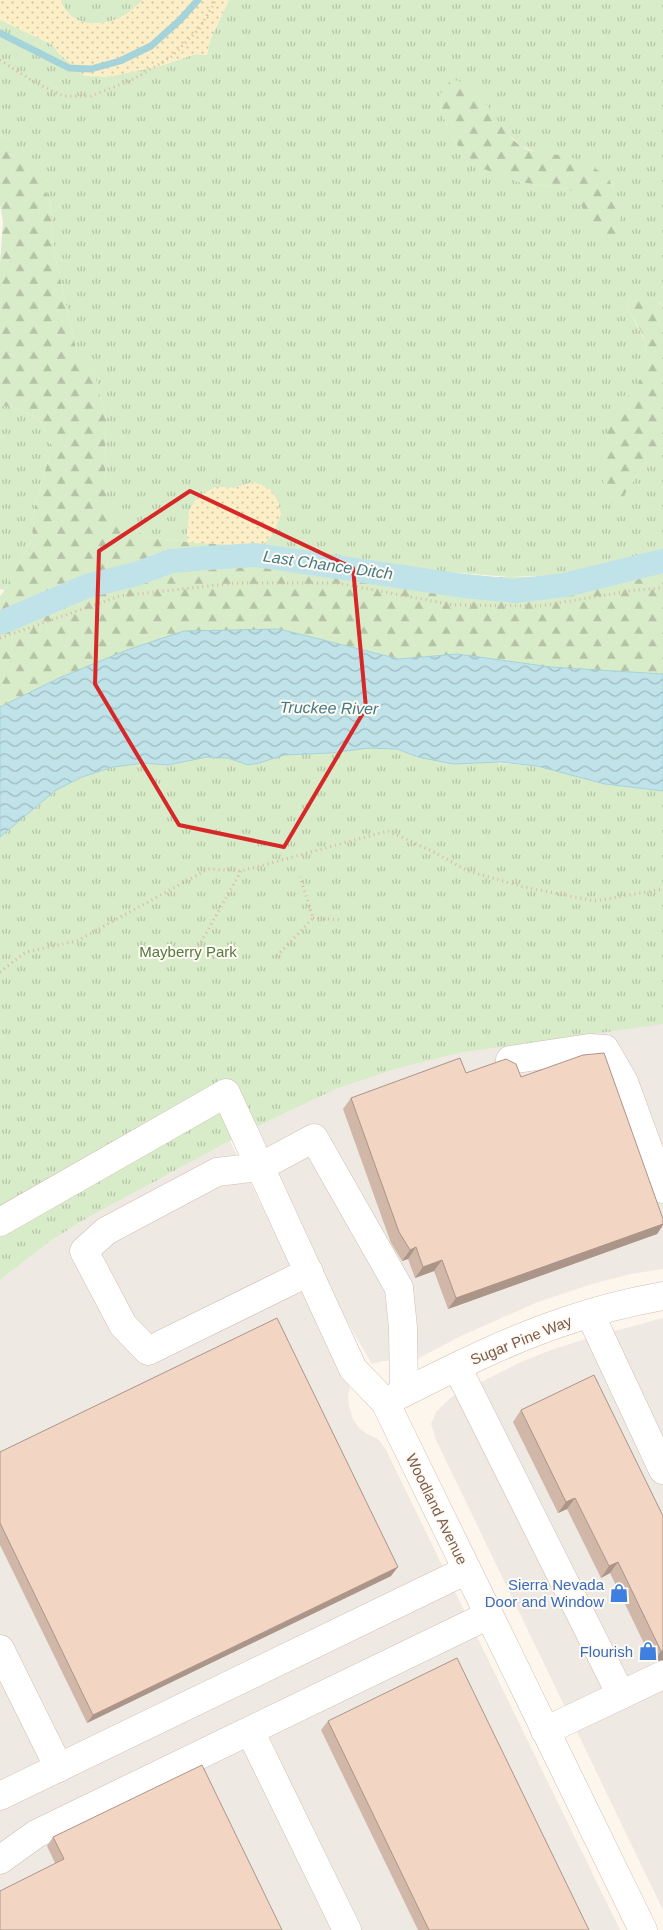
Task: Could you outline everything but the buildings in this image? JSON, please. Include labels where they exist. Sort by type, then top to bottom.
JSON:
[{"type":"street","points":[[510,1060],[588,1048],[605,1049],[624,1082],[663,1189]]},
{"type":"street","name":"Woodland Avenue","points":[[0,1222],[226,1092],[353,1369],[395,1397],[467,1570],[643,1930]]},
{"type":"street","points":[[309,1272],[148,1351],[123,1325],[84,1251],[106,1232],[217,1172],[260,1167],[314,1138],[399,1288],[403,1328],[395,1397]]},
{"type":"street","name":"Sugar Pine Way","points":[[395,1397],[507,1344],[563,1321],[625,1303],[663,1296]]},
{"type":"street","points":[[590,1314],[657,1443],[663,1470]]},
{"type":"street","points":[[457,1367],[621,1695]]},
{"type":"street","points":[[0,1796],[467,1570]]},
{"type":"street","points":[[0,1860],[36,1834],[489,1615]]},
{"type":"street","points":[[0,1649],[59,1768]]},
{"type":"street","points":[[545,1730],[663,1675]]},
{"type":"street","points":[[250,1731],[347,1930]]},
{"type":"path","points":[[0,60],[34,82],[63,96],[90,96],[134,79],[171,57],[199,29],[216,0]]},
{"type":"path","points":[[0,638],[120,596],[235,583],[337,583],[453,605],[540,606],[635,590],[663,588]]},
{"type":"path","points":[[0,972],[26,952],[77,941],[208,869],[241,871],[388,831],[432,851],[468,871],[533,889],[594,901],[663,888]]},
{"type":"path","points":[[194,955],[241,871]]},
{"type":"path","points":[[300,877],[313,918]]},
{"type":"path","points":[[276,956],[313,918],[342,920]]},
{"type":"highlighted area","points":[[190,491],[353,568],[366,708],[284,847],[179,825],[95,684],[99,551]]},
{"type":"shaded area","points":[[663,1024],[663,1269],[631,1274],[592,1284],[538,1302],[461,1336],[417,1359],[409,1361],[382,1361],[372,1364],[344,1316],[252,1129],[336,1089],[392,1070],[459,1053]]},
{"type":"shaded area","points":[[230,1141],[350,1388],[348,1396],[353,1419],[359,1428],[378,1439],[385,1448],[620,1930],[0,1930],[0,1280],[49,1242],[80,1222]]},
{"type":"shaded area","points":[[663,1318],[663,1910],[436,1440],[431,1424],[436,1412],[450,1398],[519,1363],[551,1350],[592,1337]]},
{"type":"green space","points":[[61,0],[143,0],[135,9],[112,21],[87,23],[76,19],[67,12]]},
{"type":"green space","points":[[229,0],[663,0],[663,305],[631,296],[627,306],[645,341],[646,363],[642,380],[626,398],[619,503],[646,461],[663,447],[663,552],[562,575],[509,577],[397,568],[282,547],[261,547],[273,534],[254,482],[234,488],[215,487],[187,528],[187,542],[148,537],[119,523],[107,501],[105,469],[106,420],[94,372],[77,353],[54,251],[50,201],[14,143],[0,134],[0,19],[53,45],[59,54],[157,67],[196,54],[207,55],[210,40]],"holes":[[[478,94],[502,129],[521,146],[538,153],[567,157],[594,168],[612,183],[619,205],[584,212],[579,198],[569,189],[518,182],[461,151],[448,129],[440,106]]]},
{"type":"green space","points":[[451,80],[462,82],[472,88],[489,107],[512,139],[521,146],[537,152],[578,160],[591,166],[607,178],[614,189],[620,210],[621,219],[616,237],[599,239],[590,231],[579,198],[569,189],[518,182],[484,169],[461,151],[448,129],[440,106],[440,94]]},
{"type":"green space","points":[[0,134],[14,143],[34,167],[50,201],[54,251],[77,353],[94,372],[106,420],[105,469],[107,501],[120,523],[148,537],[187,542],[282,547],[397,568],[495,577],[562,575],[663,552],[663,674],[551,667],[457,654],[399,659],[279,629],[59,678],[0,707],[0,596],[32,539],[35,506],[50,454],[50,437],[38,418],[18,409],[0,405],[0,265],[3,222],[0,205]]},
{"type":"green space","points":[[641,294],[663,305],[663,447],[646,461],[619,503],[609,502],[603,481],[603,447],[614,415],[639,382],[645,366],[645,341],[627,306],[631,296]]},
{"type":"green space","points":[[0,405],[18,409],[38,418],[50,437],[50,454],[35,506],[32,539],[5,590],[0,589]]},
{"type":"green space","name":"Mayberry Park","points":[[368,748],[397,749],[418,757],[537,766],[605,784],[663,791],[663,1024],[459,1053],[392,1070],[336,1089],[252,1129],[80,1222],[49,1242],[0,1280],[0,837],[56,790],[82,777],[113,767],[144,763],[168,765],[207,757],[228,758],[248,765],[284,755],[331,753]]},
{"type":"sand","points":[[0,0],[61,0],[65,10],[79,21],[97,24],[125,15],[143,0],[229,0],[210,40],[207,55],[195,54],[157,67],[107,77],[85,76],[59,54],[53,45],[2,21],[0,19]]},
{"type":"sand","points":[[254,482],[270,489],[278,501],[281,514],[273,534],[261,547],[187,542],[189,511],[197,498],[215,487],[234,488]]},
{"type":"water","name":"Truckee River","points":[[279,629],[399,659],[457,654],[551,667],[663,674],[663,791],[605,784],[537,766],[500,762],[453,764],[418,757],[397,749],[368,748],[331,753],[284,755],[248,765],[228,758],[207,757],[168,765],[144,763],[113,767],[82,777],[56,790],[0,837],[0,707],[59,678],[127,650],[184,631]]},
{"type":"waterway","points":[[0,33],[69,68],[91,69],[120,61],[151,46],[180,20],[198,0]]},
{"type":"waterway","name":"Last Chance Ditch","points":[[0,623],[87,586],[136,574],[171,561],[256,555],[464,586],[515,591],[565,585],[663,561]]},
{"type":"place","name":"Sierra Nevada Door and Window","points":[[619,1593]]},
{"type":"place","name":"Flourish","points":[[648,1651]]}]
